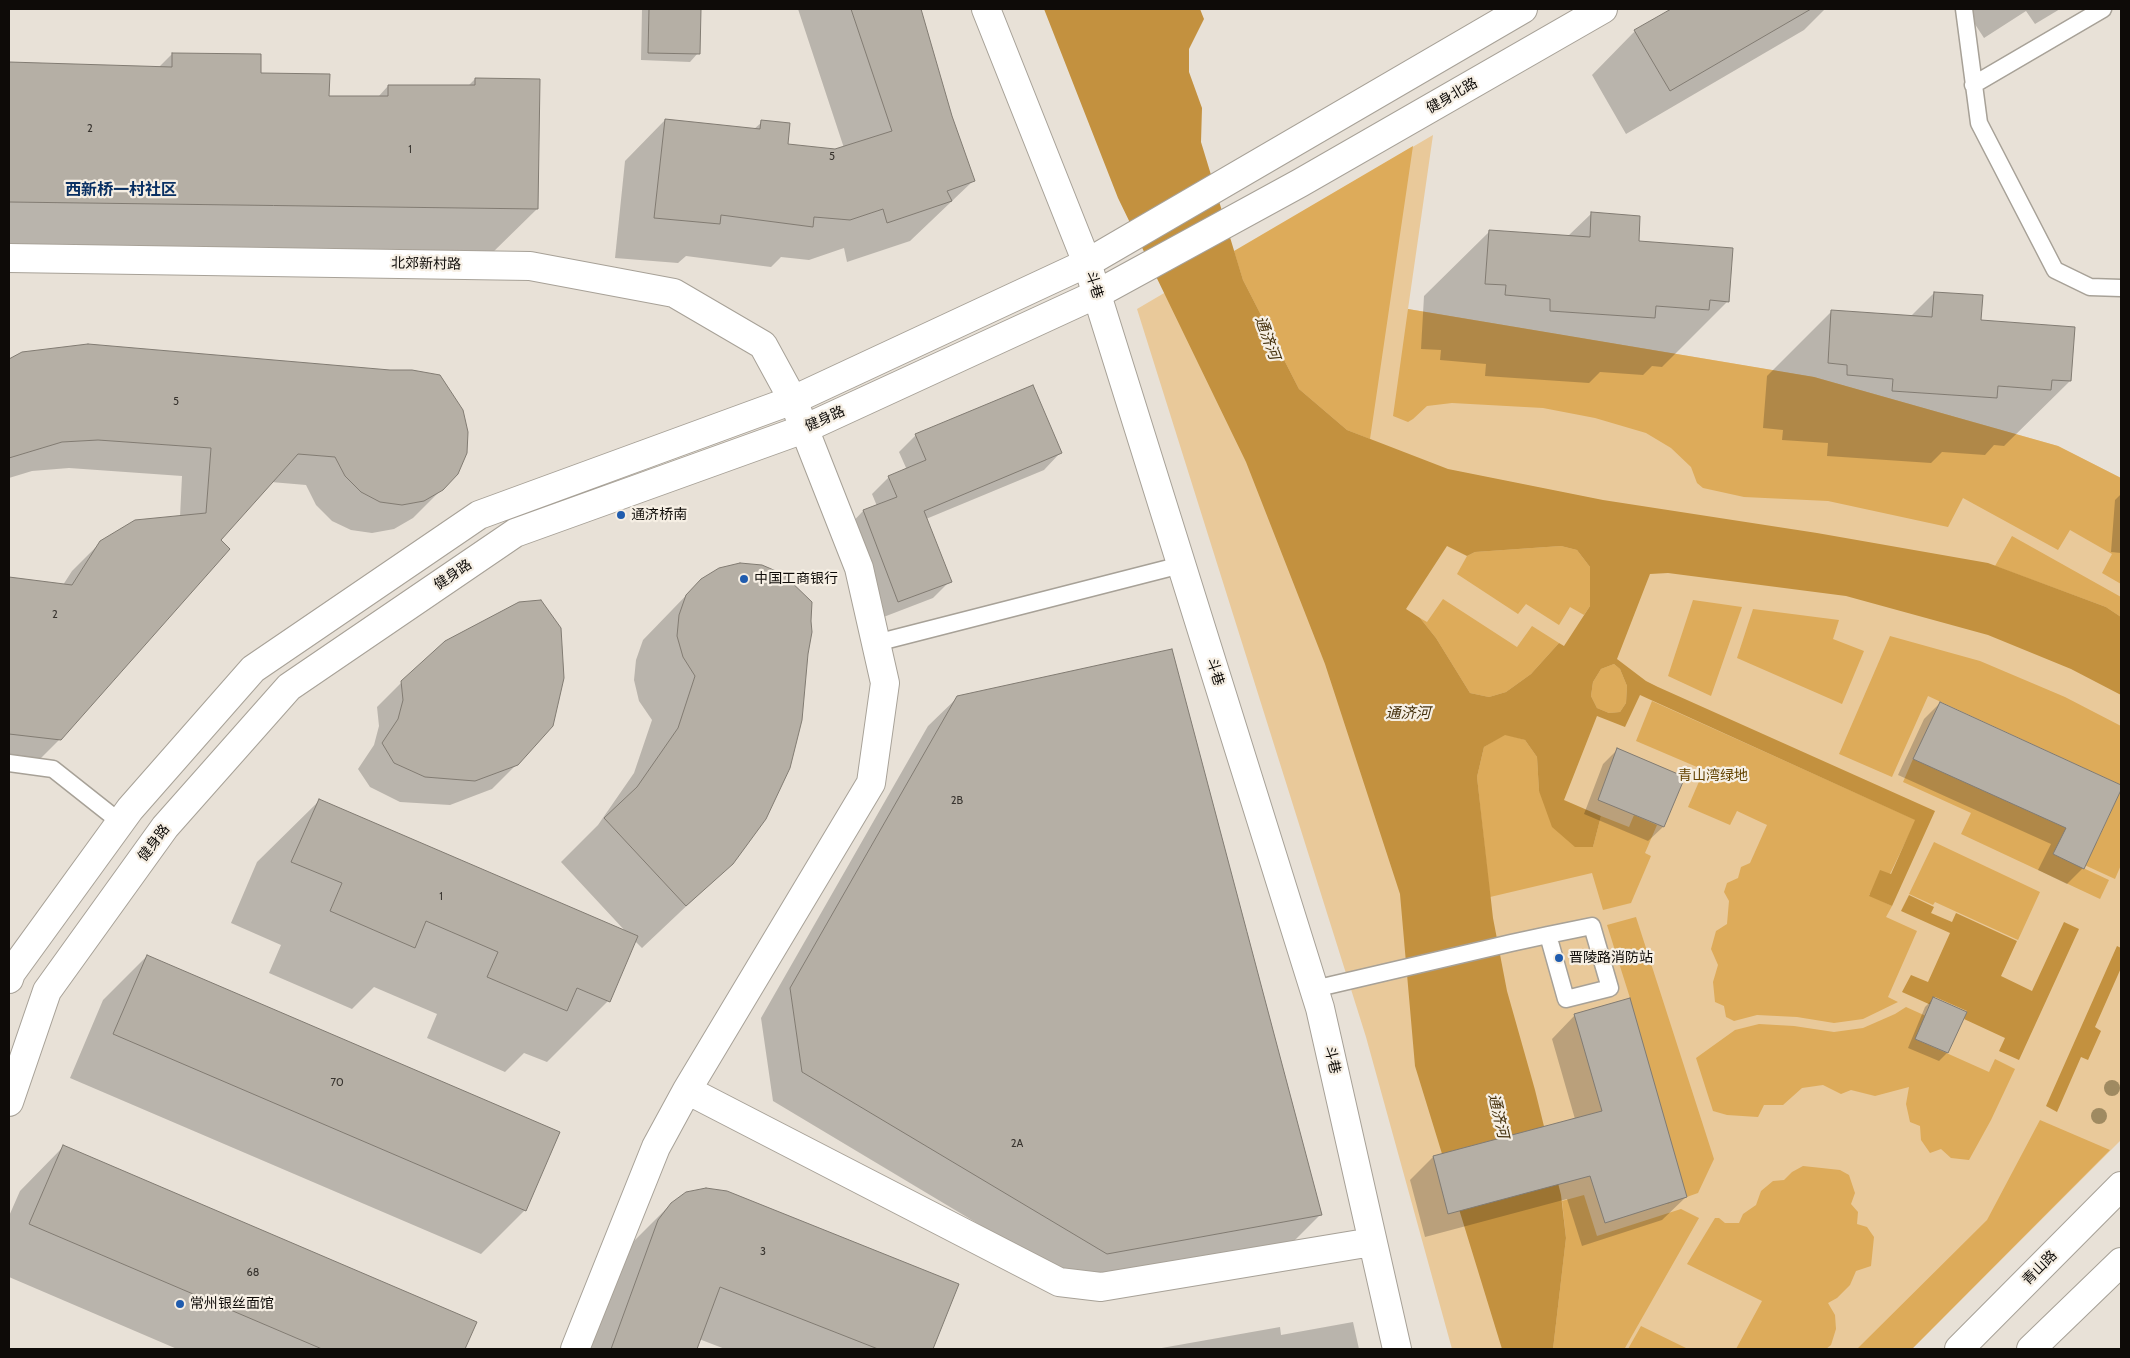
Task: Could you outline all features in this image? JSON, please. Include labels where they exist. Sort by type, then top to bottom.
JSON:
[{"type":"street","name":"斗巷","points":[[986,9],[1087,263],[1320,1008],[1397,1349]]},
{"type":"street","points":[[9,979],[11,973],[120,822],[253,669],[479,515],[793,400],[1087,263],[1523,9]]},
{"type":"street","name":"健身北路","points":[[1097,294],[1300,183],[1603,9]]},
{"type":"street","name":"北郊新村路","points":[[9,258],[530,266],[674,293],[763,345],[793,400],[859,568],[885,683],[872,783],[687,1090],[656,1147],[575,1349]]},
{"type":"street","name":"健身路","points":[[9,1102],[47,991],[165,826],[289,687],[514,533],[804,429],[1097,294]]},
{"type":"street","points":[[687,1090],[1059,1282],[1101,1287],[1372,1242]]},
{"type":"street","name":"青山路","points":[[1959,1349],[2121,1186]]},
{"type":"street","points":[[2031,1349],[2121,1262]]},
{"type":"lane","points":[[1964,9],[1979,123],[2055,270],[2090,287],[2121,288]]},
{"type":"lane","points":[[1973,85],[2103,9]]},
{"type":"lane","points":[[876,643],[1182,564]]},
{"type":"lane","points":[[9,763],[53,769],[120,822]]},
{"type":"lane","points":[[1314,989],[1548,935],[1592,926],[1610,988],[1566,999],[1548,935]]},
{"type":"green space","name":"青山湾绿地","points":[[1433,135],[1408,309],[1814,377],[2058,446],[2121,478],[2121,1140],[1912,1349],[1452,1349],[1366,1037],[1137,309]]},
{"type":"green space","points":[[1413,146],[1370,439],[1347,430],[1299,389],[1243,280],[1234,251]]},
{"type":"green space","points":[[1408,309],[1814,377],[2058,446],[2121,478],[2121,584],[2102,573],[2112,554],[2070,530],[2058,550],[1963,498],[1948,527],[1828,501],[1744,497],[1703,488],[1697,483],[1691,467],[1671,448],[1646,433],[1595,418],[1543,408],[1452,403],[1427,406],[1408,422],[1393,416]]},
{"type":"green space","points":[[2012,536],[2121,597],[2121,617],[2106,607],[1995,566]]},
{"type":"green space","points":[[1561,546],[1577,550],[1590,567],[1590,606],[1584,615],[1570,607],[1559,625],[1526,604],[1518,614],[1457,574],[1467,556],[1475,552]]},
{"type":"green space","points":[[1443,599],[1517,647],[1532,626],[1559,643],[1531,674],[1506,692],[1489,697],[1470,693],[1436,638],[1420,618],[1427,622]]},
{"type":"green space","points":[[1693,600],[1742,607],[1711,696],[1668,676]]},
{"type":"green space","points":[[1753,609],[1839,620],[1833,639],[1864,651],[1842,704],[1737,658]]},
{"type":"green space","points":[[1890,636],[1980,661],[2065,697],[2121,726],[2121,785],[1928,696],[1892,777],[1839,754]]},
{"type":"green space","points":[[1614,664],[1620,669],[1627,686],[1626,703],[1620,712],[1609,713],[1597,708],[1591,696],[1593,682],[1601,669]]},
{"type":"green space","points":[[1652,701],[1916,820],[1890,874],[1869,895],[1892,906],[1886,917],[1917,931],[1888,997],[1898,1002],[1863,1019],[1834,1023],[1797,1017],[1757,1015],[1734,1021],[1726,1017],[1724,1006],[1715,1002],[1713,982],[1718,965],[1711,949],[1716,931],[1727,924],[1729,901],[1724,892],[1727,883],[1738,878],[1741,867],[1750,863],[1767,825],[1737,811],[1730,825],[1688,807],[1704,770],[1636,741]]},
{"type":"green space","points":[[1505,734],[1525,740],[1537,757],[1539,791],[1593,847],[1601,816],[1629,827],[1634,815],[1657,825],[1645,853],[1651,856],[1631,903],[1603,910],[1592,873],[1490,897],[1477,777],[1484,747]]},
{"type":"green space","points":[[1913,759],[2097,842],[2121,790],[2121,865],[2115,879],[2054,851],[2053,854],[2109,880],[2100,899],[1961,834],[1971,813],[1903,782]]},
{"type":"green space","points":[[1934,842],[2040,892],[2018,940],[1935,902],[1933,905],[1909,894]]},
{"type":"green space","points":[[1636,917],[1714,1159],[1698,1193],[1667,1204],[1653,1159],[1630,998],[1607,925]]},
{"type":"green space","points":[[1906,1007],[1926,1016],[1915,1039],[1989,1072],[1995,1059],[2015,1069],[1991,1120],[1969,1160],[1951,1158],[1941,1149],[1930,1153],[1921,1140],[1920,1126],[1910,1122],[1906,1104],[1909,1087],[1875,1096],[1851,1090],[1841,1094],[1823,1085],[1802,1088],[1783,1105],[1764,1105],[1758,1117],[1727,1115],[1713,1111],[1696,1058],[1735,1030],[1759,1024],[1794,1026],[1834,1032],[1863,1028]]},
{"type":"green space","points":[[2040,1120],[2110,1150],[1912,1349],[1857,1349],[1987,1220]]},
{"type":"green space","points":[[1803,1166],[1840,1170],[1849,1175],[1855,1193],[1851,1204],[1858,1212],[1857,1224],[1867,1227],[1874,1237],[1871,1266],[1856,1271],[1850,1285],[1837,1298],[1828,1303],[1835,1315],[1836,1329],[1831,1345],[1826,1349],[1736,1349],[1762,1301],[1687,1264],[1715,1218],[1719,1218],[1725,1223],[1739,1223],[1743,1214],[1756,1205],[1761,1191],[1773,1181],[1784,1180],[1792,1172]]},
{"type":"green space","points":[[1584,1195],[1597,1236],[1681,1209],[1699,1218],[1626,1349],[1553,1349],[1566,1238],[1562,1201]]},
{"type":"green space","points":[[1641,1326],[1688,1349],[1628,1349]]},
{"type":"water","name":"通济河","points":[[1044,9],[1200,9],[1204,19],[1189,49],[1189,72],[1202,108],[1201,142],[1243,280],[1299,389],[1347,430],[1448,469],[1603,500],[1817,533],[1988,563],[2106,607],[2121,617],[2121,695],[2071,669],[1988,635],[1846,596],[1668,573],[1650,574],[1617,659],[1646,681],[1658,687],[1935,811],[1892,906],[1869,896],[1880,870],[1891,874],[1915,820],[1640,695],[1625,727],[1597,716],[1564,800],[1601,816],[1593,847],[1575,847],[1552,827],[1539,791],[1537,757],[1525,740],[1505,735],[1484,747],[1477,777],[1493,918],[1507,991],[1535,1090],[1561,1195],[1566,1238],[1553,1349],[1502,1349],[1415,1066],[1400,894],[1325,664],[1246,462],[1118,198]],"holes":[[[1447,546],[1467,556],[1475,552],[1561,546],[1577,550],[1590,567],[1590,606],[1564,646],[1559,643],[1531,674],[1506,692],[1489,697],[1470,693],[1436,638],[1420,618],[1406,609]],[[1614,664],[1620,669],[1627,686],[1626,703],[1620,712],[1609,713],[1597,708],[1591,696],[1593,682],[1601,669]]]},
{"type":"water","points":[[1909,895],[1934,907],[1931,913],[1952,922],[1956,913],[2017,941],[2001,976],[2032,991],[2064,922],[2079,929],[2019,1060],[1999,1051],[2005,1038],[1964,1019],[1967,1011],[1935,997],[1931,1005],[1902,992],[1911,975],[1928,982],[1950,933],[1901,911]]},
{"type":"water","points":[[2117,946],[2121,948],[2121,968],[2095,1027],[2101,1031],[2088,1060],[2081,1057],[2057,1112],[2046,1106]]},
{"type":"building","points":[[649,9],[701,9],[700,54],[648,53]]},
{"type":"building","points":[[851,9],[921,9],[952,116],[975,181],[947,191],[952,201],[887,223],[883,209],[850,220],[814,217],[813,227],[721,215],[720,224],[654,218],[665,119],[760,129],[761,120],[790,123],[788,144],[835,149],[892,131]]},
{"type":"building","points":[[1671,9],[1811,9],[1670,91],[1634,30]]},
{"type":"building","points":[[172,53],[261,54],[261,73],[330,74],[329,96],[388,96],[388,85],[475,85],[475,78],[540,79],[538,209],[9,202],[9,62],[172,67]]},
{"type":"building","points":[[1591,212],[1640,216],[1639,241],[1733,248],[1729,302],[1710,300],[1709,310],[1656,306],[1655,318],[1550,311],[1550,299],[1505,295],[1506,285],[1485,284],[1489,230],[1590,237]]},
{"type":"building","points":[[1934,292],[1983,295],[1981,320],[2075,327],[2071,381],[2052,380],[2051,390],[1998,386],[1997,398],[1892,391],[1893,379],[1847,375],[1847,365],[1828,363],[1831,310],[1932,317]]},
{"type":"building","points":[[88,344],[390,370],[412,370],[440,375],[463,410],[468,432],[467,453],[458,474],[443,490],[424,501],[402,505],[380,502],[361,492],[345,476],[335,457],[298,454],[221,540],[230,549],[61,740],[9,734],[9,577],[72,585],[100,541],[135,520],[206,513],[211,448],[98,440],[62,442],[9,458],[9,359],[22,352]]},
{"type":"building","points":[[1033,385],[1062,453],[924,511],[952,582],[898,602],[863,510],[897,497],[888,476],[926,460],[915,434]]},
{"type":"building","points":[[740,563],[762,565],[783,574],[812,602],[812,632],[802,720],[790,768],[766,819],[733,864],[686,906],[604,818],[637,787],[678,728],[695,676],[683,657],[677,636],[679,615],[686,595],[701,579],[719,568]]},
{"type":"building","points":[[541,600],[561,628],[564,678],[553,726],[518,765],[475,781],[425,777],[394,763],[382,743],[398,719],[403,700],[401,681],[445,641],[519,602]]},
{"type":"building","points":[[1172,649],[1322,1215],[1107,1254],[802,1072],[790,988],[957,696]]},
{"type":"building","points":[[1940,702],[2121,785],[2121,790],[2084,869],[2053,854],[2066,828],[1913,759]]},
{"type":"building","points":[[1617,748],[1685,777],[1664,827],[1598,800]]},
{"type":"building","points":[[319,799],[638,936],[610,1002],[577,988],[567,1011],[487,977],[498,952],[426,921],[415,948],[330,911],[342,883],[291,862]]},
{"type":"building","points":[[147,955],[560,1132],[526,1211],[113,1034]]},
{"type":"building","points":[[1933,997],[1967,1012],[1948,1053],[1915,1039]]},
{"type":"building","points":[[1630,998],[1687,1197],[1605,1223],[1590,1176],[1448,1214],[1433,1156],[1602,1111],[1574,1014]]},
{"type":"building","points":[[63,1145],[477,1322],[465,1349],[322,1349],[29,1224]]},
{"type":"building","points":[[706,1188],[727,1191],[959,1284],[933,1349],[878,1349],[720,1287],[697,1349],[611,1349],[658,1220],[671,1203],[686,1192]]},
{"type":"place","name":"通济桥南","points":[[621,515]]},
{"type":"place","name":"中国工商银行","points":[[744,579]]},
{"type":"place","name":"晋陵路消防站","points":[[1559,958]]},
{"type":"place","name":"常州银丝面馆","points":[[180,1304]]},
{"type":"district","name":"西新桥一村社区","points":[[121,190]]}]
